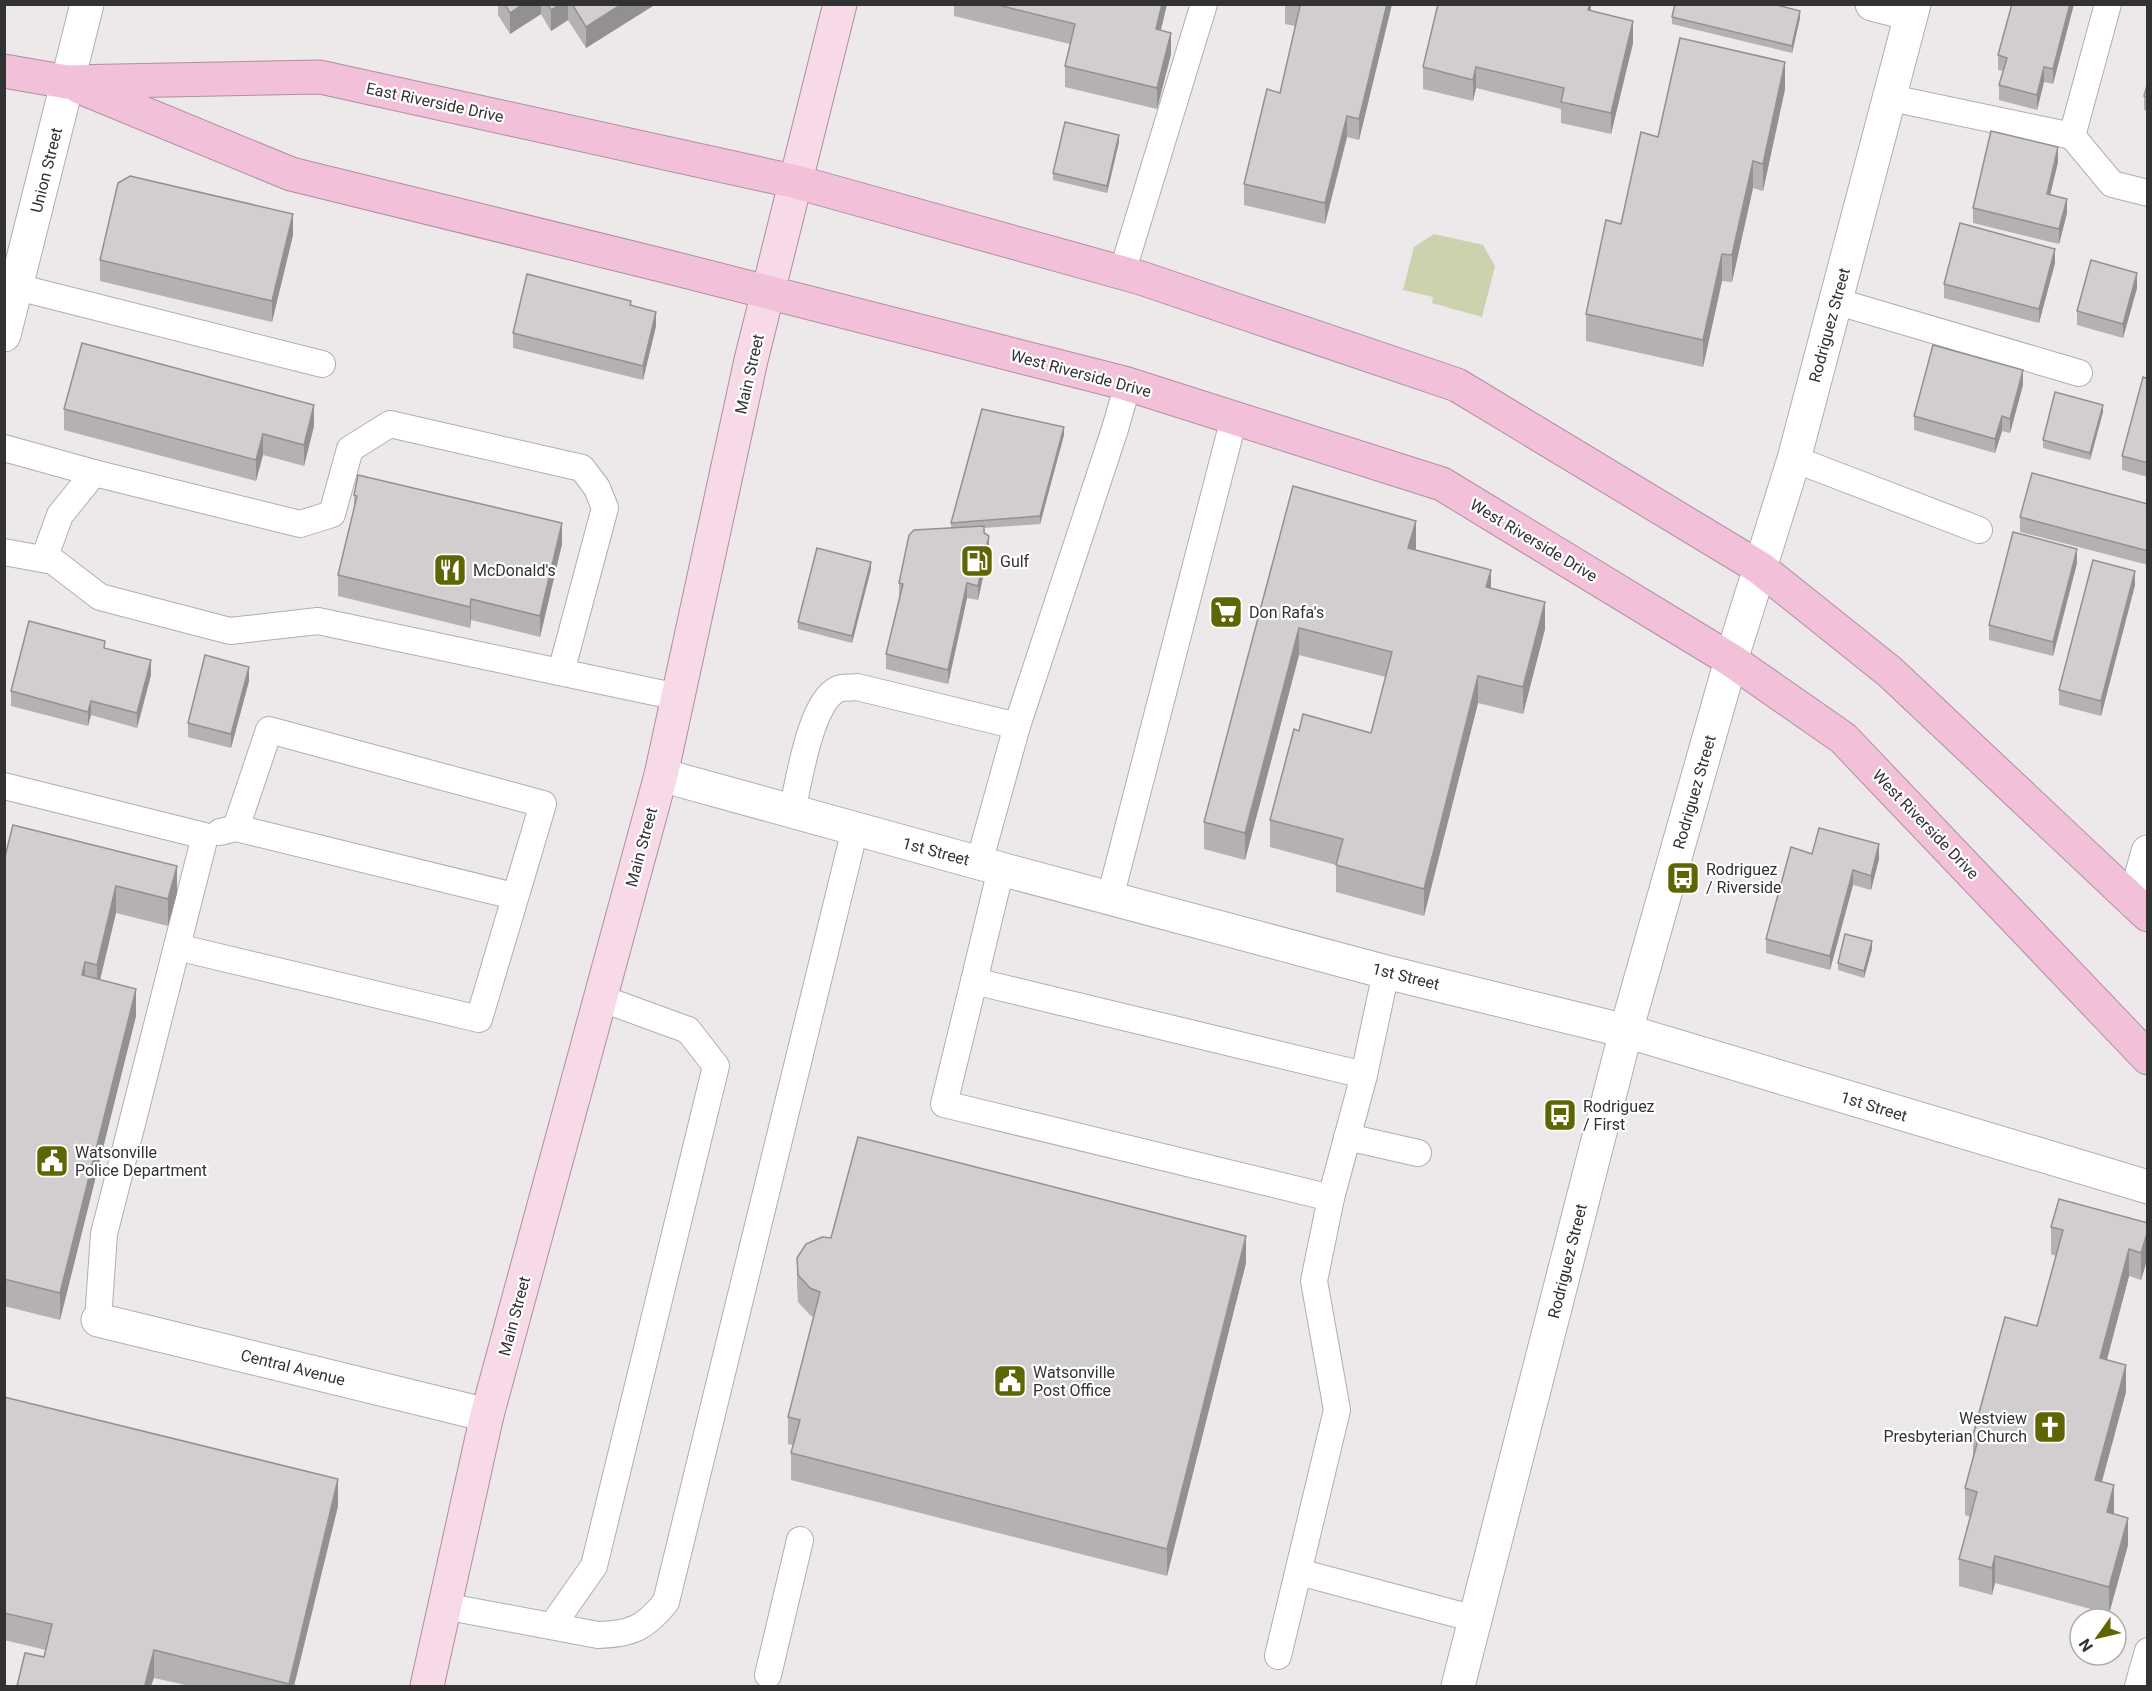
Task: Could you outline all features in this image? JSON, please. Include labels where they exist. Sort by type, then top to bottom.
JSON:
[{"type":"highway","name":"East Riverside Drive","points":[[4,71],[67,82],[320,77],[798,182]]},
{"type":"highway","name":"East Riverside Drive","points":[[67,82],[291,174],[769,292]]},
{"type":"highway","points":[[798,182],[1122,273],[1457,386],[1760,568],[1890,672],[2141,908]]},
{"type":"highway","name":"West Riverside Drive","points":[[769,292],[1128,384],[1442,484],[1731,660],[1843,738],[2148,1058]]},
{"type":"main road","name":"Main Street","points":[[427,1686],[487,1415],[661,775],[752,360],[798,182],[840,4]]},
{"type":"street","name":"Union Street","points":[[4,335],[87,4]]},
{"type":"street","points":[[1872,4],[1913,9]]},
{"type":"street","name":"Rodriguez Street","points":[[1458,1686],[1626,1031],[1731,660],[1794,459],[1913,9]]},
{"type":"street","name":"1st Street","points":[[661,775],[1386,972],[1626,1031],[2014,1149],[2148,1187]]},
{"type":"street","points":[[2141,908],[2148,852]]},
{"type":"street","name":"Central Avenue","points":[[98,1320],[487,1415]]},
{"type":"lane","points":[[1122,273],[1204,4]]},
{"type":"lane","points":[[2072,136],[2108,4]]},
{"type":"lane","points":[[1891,98],[2072,136],[2112,184],[2148,193]]},
{"type":"lane","points":[[17,287],[322,364]]},
{"type":"lane","points":[[1835,301],[2079,373]]},
{"type":"lane","points":[[1128,384],[1017,726],[990,866],[974,981],[944,1104],[1331,1198]]},
{"type":"lane","points":[[1110,898],[1234,418]]},
{"type":"lane","points":[[4,448],[94,473],[300,524],[332,514],[350,449],[390,424],[582,468],[597,488],[605,508],[561,672]]},
{"type":"lane","points":[[1794,459],[1979,530]]},
{"type":"lane","points":[[44,559],[60,515],[94,473]]},
{"type":"lane","points":[[4,552],[53,561],[100,597],[230,631],[318,621],[678,697]]},
{"type":"lane","points":[[792,811],[815,717],[823,702],[838,689],[857,687],[1017,726]]},
{"type":"lane","points":[[177,947],[479,1019],[543,804],[269,730],[236,828]]},
{"type":"lane","points":[[4,786],[205,836],[236,828],[514,896]]},
{"type":"lane","points":[[444,1606],[598,1635],[614,1635],[634,1630],[651,1620],[666,1602],[855,829]]},
{"type":"lane","points":[[98,1320],[104,1234],[205,836]]},
{"type":"lane","points":[[1278,1656],[1337,1410],[1314,1281],[1331,1198],[1364,1075],[1386,972]]},
{"type":"lane","points":[[974,981],[1364,1075]]},
{"type":"lane","points":[[552,1626],[594,1566],[716,1066],[688,1030],[600,998]]},
{"type":"lane","points":[[1347,1137],[1418,1153]]},
{"type":"lane","points":[[768,1676],[800,1540]]},
{"type":"lane","points":[[1299,1572],[1475,1619]]},
{"type":"lane","points":[[2138,1686],[2148,1651]]},
{"type":"green space","points":[[1434,234],[1483,245],[1495,266],[1482,317],[1432,303],[1433,297],[1403,290],[1414,247]]},
{"type":"building","points":[[505,4],[523,4],[510,13]]},
{"type":"building","points":[[548,4],[560,4],[551,10]]},
{"type":"building","points":[[572,4],[622,4],[586,27]]},
{"type":"building","points":[[994,4],[1162,4],[1156,29],[1171,33],[1157,88],[1065,66],[1075,24]]},
{"type":"building","points":[[1292,4],[1387,4],[1359,119],[1347,116],[1325,203],[1244,184],[1267,89],[1280,93],[1300,6]]},
{"type":"building","points":[[1438,4],[1590,4],[1588,10],[1633,21],[1611,113],[1561,102],[1564,88],[1476,67],[1473,80],[1423,67]]},
{"type":"building","points":[[1675,4],[1773,4],[1800,11],[1792,46],[1672,17]]},
{"type":"building","points":[[2012,4],[2070,4],[2053,69],[2044,67],[2037,95],[1999,85],[2007,58],[1998,55]]},
{"type":"building","points":[[1680,38],[1785,62],[1763,164],[1753,161],[1732,255],[1722,254],[1703,340],[1586,314],[1606,220],[1621,224],[1641,132],[1658,137]]},
{"type":"building","points":[[2148,82],[2148,97],[2144,96]]},
{"type":"building","points":[[1065,122],[1119,135],[1107,186],[1053,173]]},
{"type":"building","points":[[1991,131],[2058,147],[2047,194],[2067,199],[2059,229],[1973,208]]},
{"type":"building","points":[[130,176],[293,214],[272,301],[100,260],[118,183]]},
{"type":"building","points":[[1960,223],[2055,249],[2039,309],[1944,284]]},
{"type":"building","points":[[2091,260],[2137,273],[2123,324],[2077,311]]},
{"type":"building","points":[[527,274],[631,301],[630,305],[656,312],[643,366],[513,333]]},
{"type":"building","points":[[82,343],[314,405],[304,445],[263,434],[256,460],[64,409]]},
{"type":"building","points":[[1933,345],[2023,370],[2010,419],[2002,416],[1995,439],[1914,416]]},
{"type":"building","points":[[2143,377],[2148,379],[2148,463],[2122,456]]},
{"type":"building","points":[[2055,392],[2103,405],[2090,453],[2043,440]]},
{"type":"building","points":[[982,409],[1064,427],[1040,516],[951,523]]},
{"type":"building","points":[[2032,473],[2148,504],[2148,551],[2020,517]]},
{"type":"building","name":"McDonald's","points":[[358,475],[562,523],[540,616],[471,599],[470,607],[338,575],[357,496],[354,495]]},
{"type":"building","points":[[1293,486],[1416,521],[1408,548],[1491,570],[1486,587],[1545,602],[1523,687],[1478,676],[1424,889],[1336,865],[1343,839],[1270,820],[1294,729],[1299,731],[1303,714],[1371,733],[1392,652],[1299,628],[1245,833],[1204,822]]},
{"type":"building","points":[[984,526],[984,533],[989,536],[978,586],[967,583],[948,670],[886,654],[903,584],[899,583],[909,535],[914,530]]},
{"type":"building","points":[[2013,532],[2077,549],[2053,642],[1989,625]]},
{"type":"building","points":[[817,548],[871,562],[852,636],[798,622]]},
{"type":"building","points":[[2093,560],[2135,571],[2101,701],[2059,690]]},
{"type":"building","points":[[29,621],[105,641],[104,648],[151,660],[137,713],[91,701],[88,712],[11,691]]},
{"type":"building","points":[[205,655],[249,667],[231,734],[188,723]]},
{"type":"building","name":"Watsonville Police Department","points":[[13,825],[177,866],[168,899],[116,886],[97,965],[85,962],[82,975],[136,989],[60,1293],[4,1279],[4,860]]},
{"type":"building","points":[[1819,828],[1879,844],[1871,876],[1853,870],[1830,956],[1766,939],[1791,847],[1812,854]]},
{"type":"building","points":[[1845,934],[1872,941],[1864,971],[1838,963]]},
{"type":"building","name":"Watsonville Post Office","points":[[858,1137],[1246,1236],[1167,1549],[791,1453],[800,1420],[788,1417],[820,1292],[810,1288],[798,1275],[797,1258],[806,1244],[822,1237],[831,1238]]},
{"type":"building","name":"Westview Presbyterian Church","points":[[2059,1199],[2148,1223],[2141,1253],[2129,1249],[2100,1358],[2126,1365],[2095,1480],[2114,1485],[2107,1512],[2128,1518],[2109,1587],[1995,1556],[1992,1568],[1959,1559],[1977,1492],[1965,1488],[1979,1436],[1973,1435],[2005,1317],[2037,1326],[2063,1230],[2051,1227]]},
{"type":"building","points":[[4,1397],[338,1479],[289,1684],[154,1650],[145,1685],[151,1686],[17,1686],[25,1653],[44,1657],[52,1624],[4,1613]]},
{"type":"place","name":"Gulf","points":[[977,561]]},
{"type":"place","name":"McDonald's","points":[[450,570]]},
{"type":"place","name":"Don Rafa's","points":[[1226,612]]},
{"type":"place","name":"Rodriguez / Riverside","points":[[1683,878]]},
{"type":"place","name":"Rodriguez / First","points":[[1560,1115]]},
{"type":"place","name":"Watsonville Police Department","points":[[52,1161]]},
{"type":"place","name":"Watsonville Post Office","points":[[1010,1381]]},
{"type":"place","name":"Westview Presbyterian Church","points":[[2050,1427]]}]
